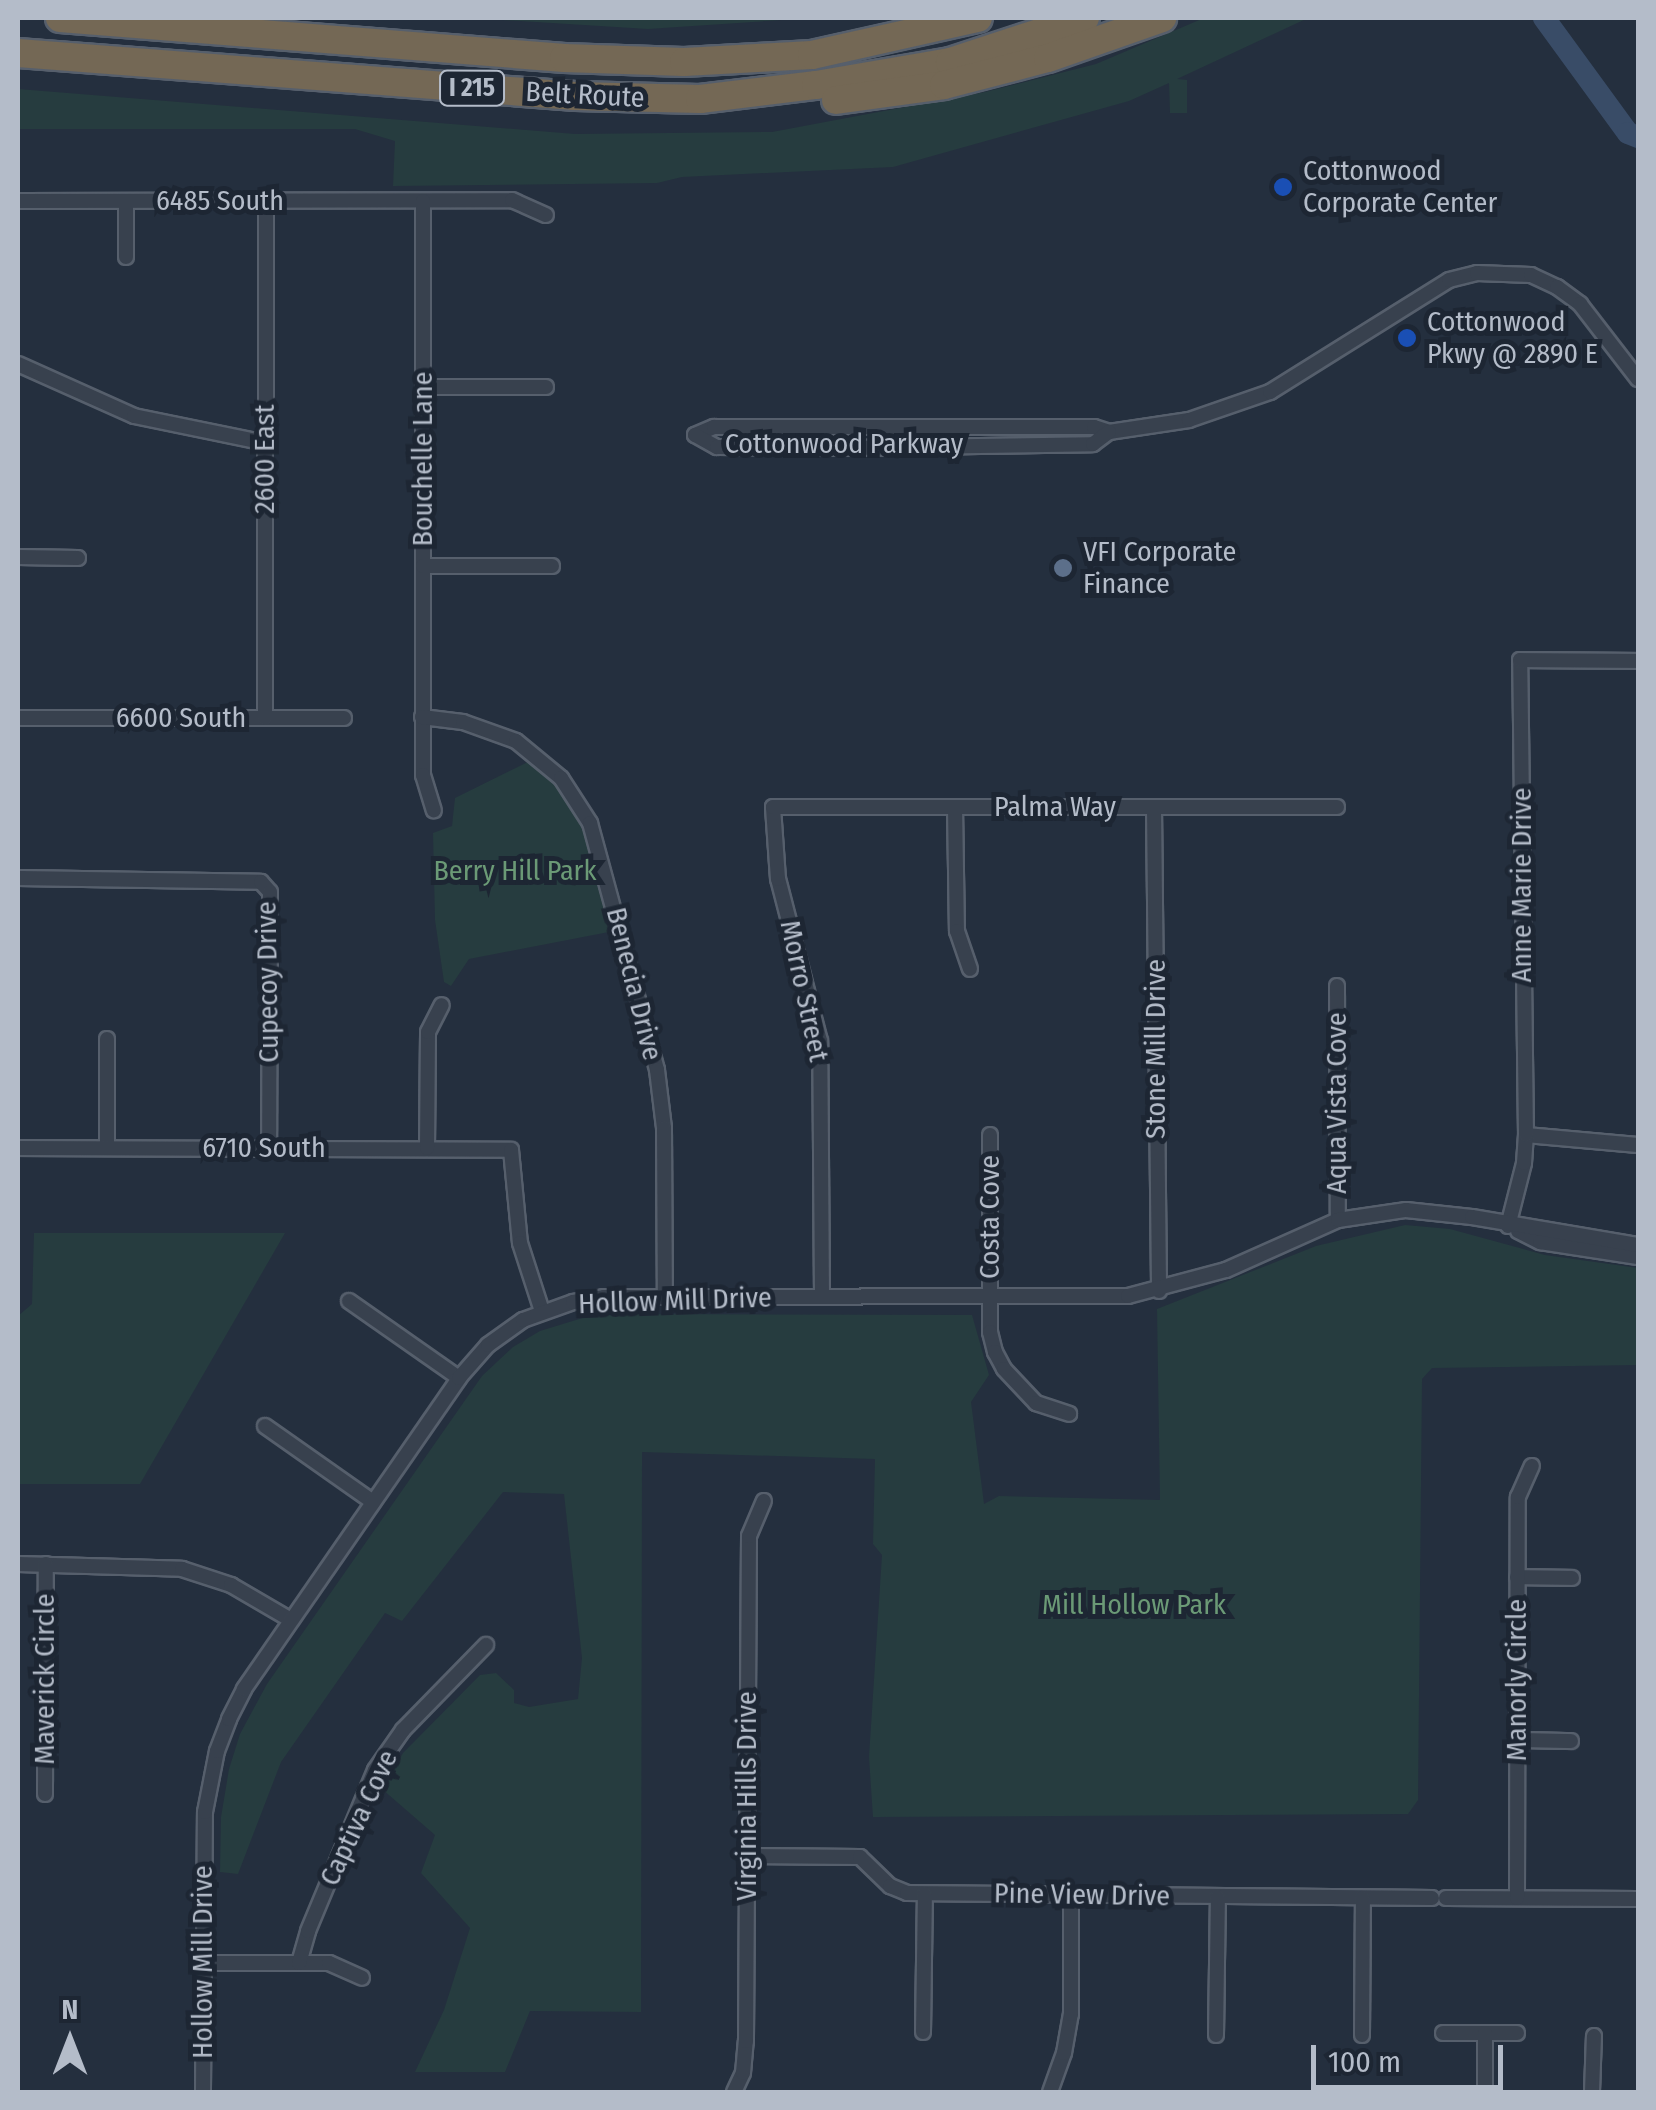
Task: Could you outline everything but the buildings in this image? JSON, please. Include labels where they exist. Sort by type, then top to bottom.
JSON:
[{"type":"highway","name":"Belt Route","points":[[60,18],[564,58],[684,62],[812,55],[978,18]]},
{"type":"highway","points":[[564,58],[807,38],[900,18]]},
{"type":"highway","name":"Belt Route","points":[[18,53],[575,96],[700,99],[816,86],[950,62],[1085,18]]},
{"type":"highway","points":[[700,99],[822,102],[944,84],[1048,58],[1162,18]]},
{"type":"street","name":"6485 South","points":[[18,200],[512,200],[546,216]]},
{"type":"street","points":[[126,201],[126,256]]},
{"type":"street","name":"2600 East","points":[[264,718],[266,201]]},
{"type":"street","name":"Bouchelle Lane","points":[[424,201],[422,718],[423,774],[434,810]]},
{"type":"street","name":"Cottonwood Parkway","points":[[1110,432],[1093,444],[908,448],[717,447],[695,435],[731,427],[1094,427],[1110,432],[1189,420],[1270,392],[1449,280],[1477,273],[1531,275],[1557,287],[1580,304],[1638,379]]},
{"type":"street","points":[[18,364],[134,416],[265,444]]},
{"type":"street","points":[[423,387],[546,387]]},
{"type":"street","points":[[18,558],[78,558]]},
{"type":"street","points":[[423,566],[552,566]]},
{"type":"street","name":"Anne Marie Drive","points":[[1508,1226],[1524,1163],[1526,1135],[1520,660],[1638,661]]},
{"type":"street","name":"6600 South","points":[[18,718],[344,718]]},
{"type":"street","name":"Benecia Drive","points":[[422,718],[464,722],[516,741],[561,778],[590,823],[657,1070],[664,1128],[666,1297]]},
{"type":"street","name":"Palma Way","points":[[773,806],[1337,807]]},
{"type":"street","name":"Morro Street","points":[[773,806],[778,879],[820,1041],[822,1297]]},
{"type":"street","points":[[954,807],[957,930],[970,969]]},
{"type":"street","name":"Stone Mill Drive","points":[[1154,807],[1159,1291]]},
{"type":"street","name":"Cupecoy Drive","points":[[18,878],[261,882],[270,892],[269,1148]]},
{"type":"street","name":"Aqua Vista Cove","points":[[1337,986],[1338,1220]]},
{"type":"street","points":[[427,1148],[428,1032],[442,1005]]},
{"type":"street","points":[[107,1039],[107,1148]]},
{"type":"street","name":"Costa Cove","points":[[990,1135],[990,1332],[1004,1369],[1036,1403],[1069,1414]]},
{"type":"street","points":[[1526,1135],[1638,1145]]},
{"type":"street","name":"6710 South","points":[[18,1148],[511,1150],[520,1242],[542,1311]]},
{"type":"street","name":"Hollow Mill Drive","points":[[203,2092],[209,1782],[229,1719],[291,1620],[459,1378],[505,1332],[542,1311],[604,1297],[1091,1298],[1159,1291],[1226,1270],[1338,1220],[1378,1212],[1434,1211],[1638,1245]]},
{"type":"street","name":"Hollow Mill Drive","points":[[1508,1226],[1540,1242],[1638,1258]]},
{"type":"street","points":[[349,1301],[459,1378]]},
{"type":"street","points":[[264,1426],[373,1502]]},
{"type":"street","name":"Manorly Circle","points":[[1517,1898],[1518,1497],[1532,1466]]},
{"type":"street","name":"Virginia Hills Drive","points":[[734,2092],[745,2058],[749,1536],[764,1501]]},
{"type":"street","points":[[18,1564],[182,1569],[232,1585],[291,1620]]},
{"type":"street","name":"Maverick Circle","points":[[45,1794],[46,1564]]},
{"type":"street","points":[[1518,1577],[1572,1578]]},
{"type":"street","name":"Captiva Cove","points":[[300,1963],[308,1931],[375,1770],[403,1730],[486,1645]]},
{"type":"street","points":[[1517,1740],[1571,1741]]},
{"type":"street","name":"Pine View Drive","points":[[747,1856],[860,1857],[898,1891],[925,1894],[1638,1900]]},
{"type":"street","points":[[923,2032],[925,1894]]},
{"type":"street","points":[[1050,2092],[1064,2054],[1071,2014],[1071,1895]]},
{"type":"street","points":[[1216,2035],[1218,1896]]},
{"type":"street","points":[[1362,2035],[1363,1898]]},
{"type":"street","points":[[203,1963],[329,1963],[362,1978]]},
{"type":"street","points":[[1442,2033],[1517,2033]]},
{"type":"street","points":[[1485,2092],[1486,2033]]},
{"type":"street","points":[[1592,2092],[1594,2036]]},
{"type":"green space","points":[[470,18],[811,18],[648,29]]},
{"type":"green space","points":[[1204,18],[1308,18],[1177,79],[1187,80],[1187,113],[1170,113],[1169,83],[1129,101],[893,167],[682,177],[657,183],[393,186],[395,141],[355,129],[18,129],[18,89],[575,134],[772,132],[985,92],[1096,64]]},
{"type":"green space","name":"Berry Hill Park","points":[[532,760],[564,791],[584,825],[614,931],[469,959],[451,986],[444,982],[435,920],[433,833],[452,826],[455,798]]},
{"type":"green space","name":"Mill Hollow Park","points":[[1405,1225],[1450,1229],[1545,1255],[1638,1268],[1638,1365],[1432,1368],[1422,1379],[1418,1800],[1408,1814],[873,1817],[869,1757],[882,1555],[873,1544],[875,1459],[642,1452],[641,2012],[530,2011],[505,2072],[415,2072],[444,2010],[470,1928],[421,1873],[435,1835],[382,1789],[403,1753],[480,1675],[496,1673],[514,1690],[514,1703],[529,1707],[578,1699],[582,1658],[564,1494],[503,1492],[402,1621],[385,1613],[281,1762],[238,1874],[220,1872],[221,1817],[229,1769],[240,1734],[267,1684],[482,1376],[513,1347],[540,1331],[589,1316],[629,1314],[972,1315],[989,1375],[971,1402],[984,1504],[999,1496],[1160,1500],[1157,1309],[1316,1246]]},
{"type":"green space","points":[[34,1233],[285,1233],[140,1484],[18,1484],[18,1316],[32,1304]]},
{"type":"waterway","points":[[1544,18],[1628,133],[1638,137]]},
{"type":"place","name":"Cottonwood Corporate Center","points":[[1283,187]]},
{"type":"place","name":"Cottonwood Pkwy @ 2890 E","points":[[1407,338]]},
{"type":"place","name":"VFI Corporate Finance","points":[[1063,568]]}]
